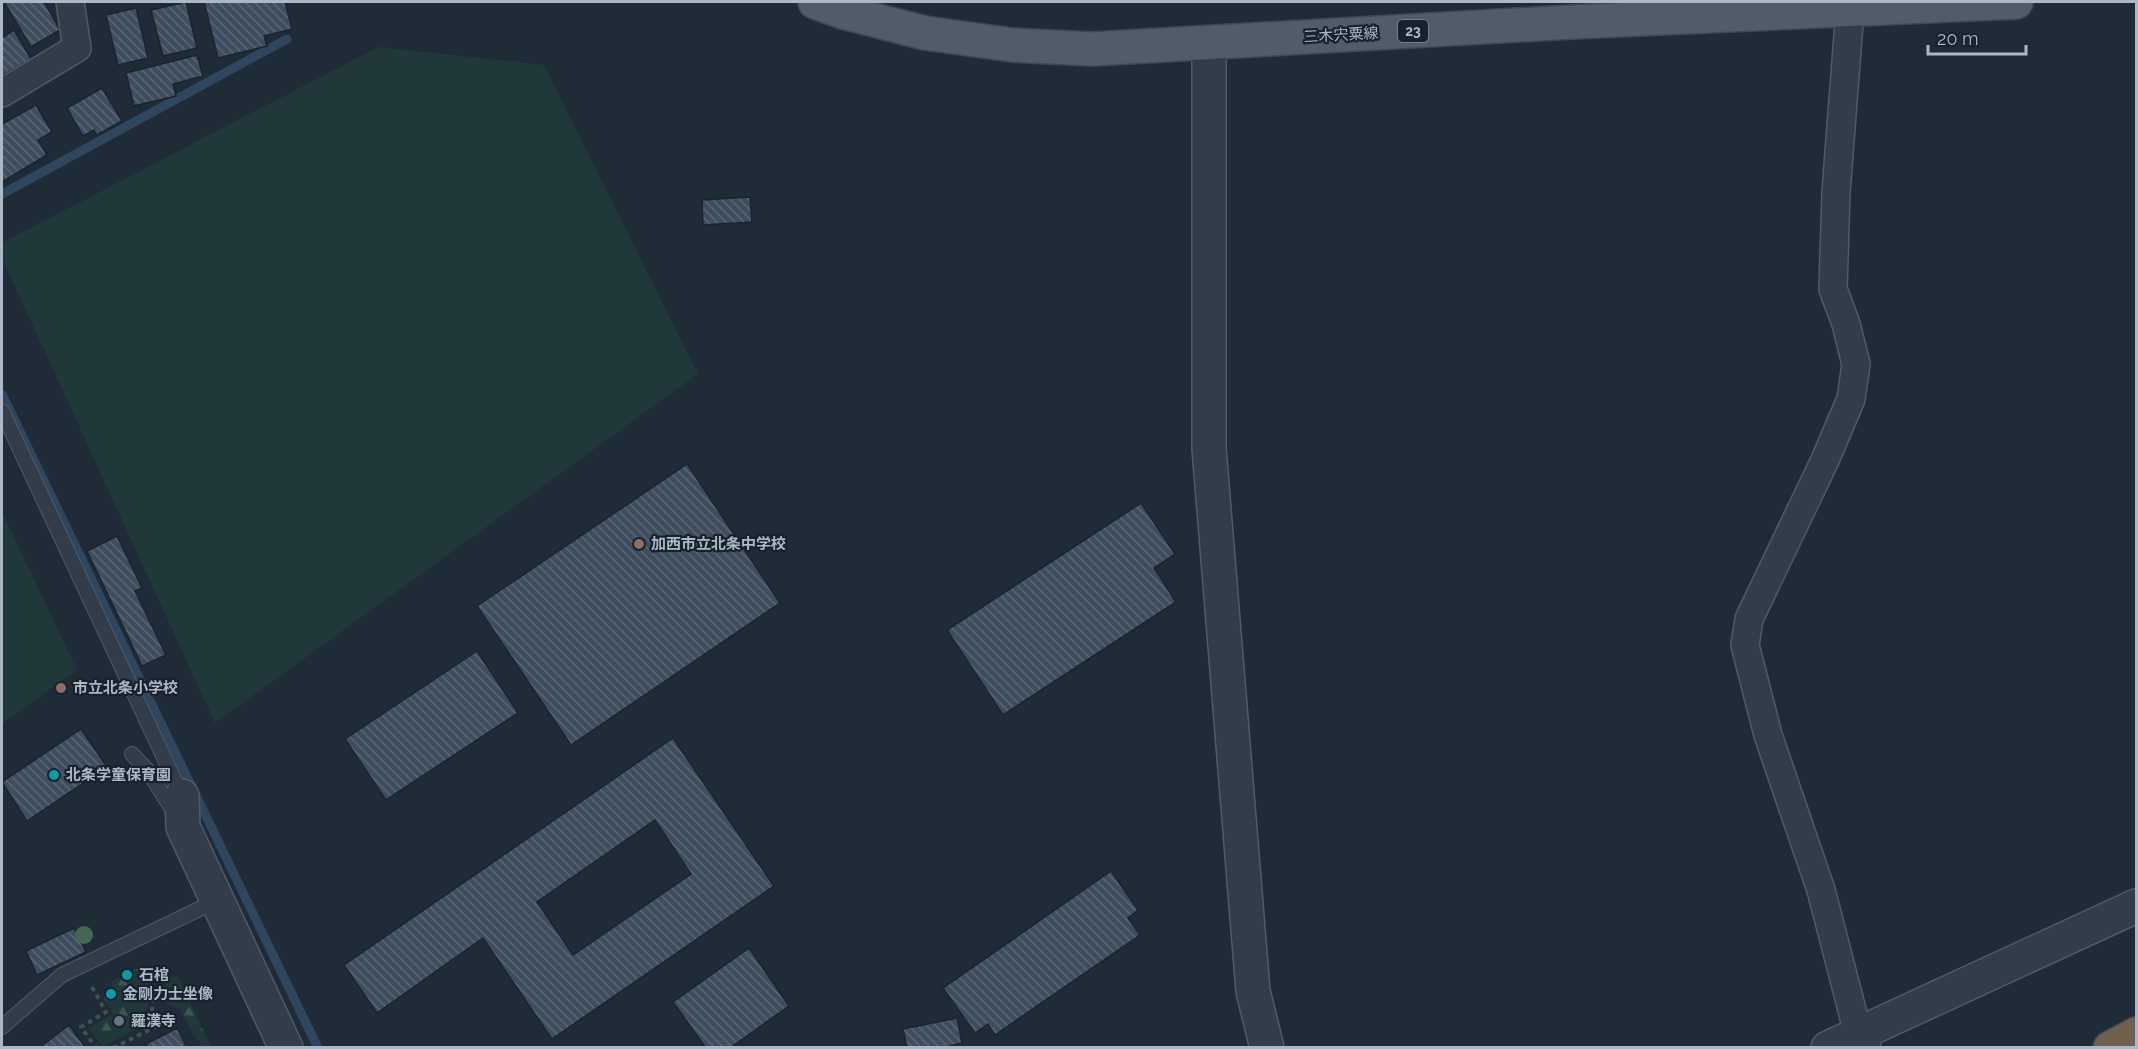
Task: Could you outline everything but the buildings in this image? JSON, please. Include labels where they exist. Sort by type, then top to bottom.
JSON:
[{"type":"highway","points":[[2110,1047],[2136,1034]]},
{"type":"main road","name":"三木宍粟線","points":[[815,2],[843,12],[925,33],[1012,45],[1092,49],[1572,22],[2016,2]]},
{"type":"street","points":[[2,93],[77,48],[70,2]]},
{"type":"street","points":[[1850,10],[1836,192],[1833,289],[1846,324],[1856,364],[1851,399],[1825,460],[1749,619],[1745,645],[1768,735],[1821,890],[1863,1040]]},
{"type":"street","points":[[1209,43],[1209,448],[1253,991],[1267,1047]]},
{"type":"street","points":[[183,812],[216,901],[286,1047]]},
{"type":"street","points":[[1828,1047],[1863,1040],[2136,906]]},
{"type":"lane","points":[[2,411],[183,812]]},
{"type":"lane","points":[[132,754],[183,812]]},
{"type":"lane","points":[[2,1026],[62,975],[216,901]]},
{"type":"path","points":[[87,978],[106,1012],[81,1027],[96,1047]]},
{"type":"path","points":[[148,1030],[156,986]]},
{"type":"path","points":[[113,1047],[169,1020]]},
{"type":"green space","points":[[378,47],[544,65],[698,374],[215,723],[2,258],[2,243]]},
{"type":"green space","points":[[2,512],[77,670],[2,724]]},
{"type":"green space","points":[[143,966],[149,988],[144,1024],[103,1047],[89,1028],[113,1014],[104,997],[113,989],[111,982]]},
{"type":"green space","points":[[172,977],[178,977],[211,1047],[203,1047],[191,1031],[181,1010],[166,1002],[164,988],[166,982]]},
{"type":"waterway","points":[[2,194],[287,39]]},
{"type":"waterway","points":[[2,394],[318,1048]]},
{"type":"place","name":"加西市立北条中学校","points":[[639,544]]},
{"type":"place","name":"市立北条小学校","points":[[61,688]]},
{"type":"place","name":"北条学童保育園","points":[[54,775]]},
{"type":"place","name":"石棺","points":[[127,975]]},
{"type":"place","name":"金剛力士坐像","points":[[111,994]]},
{"type":"place","name":"羅漢寺","points":[[119,1021]]}]
